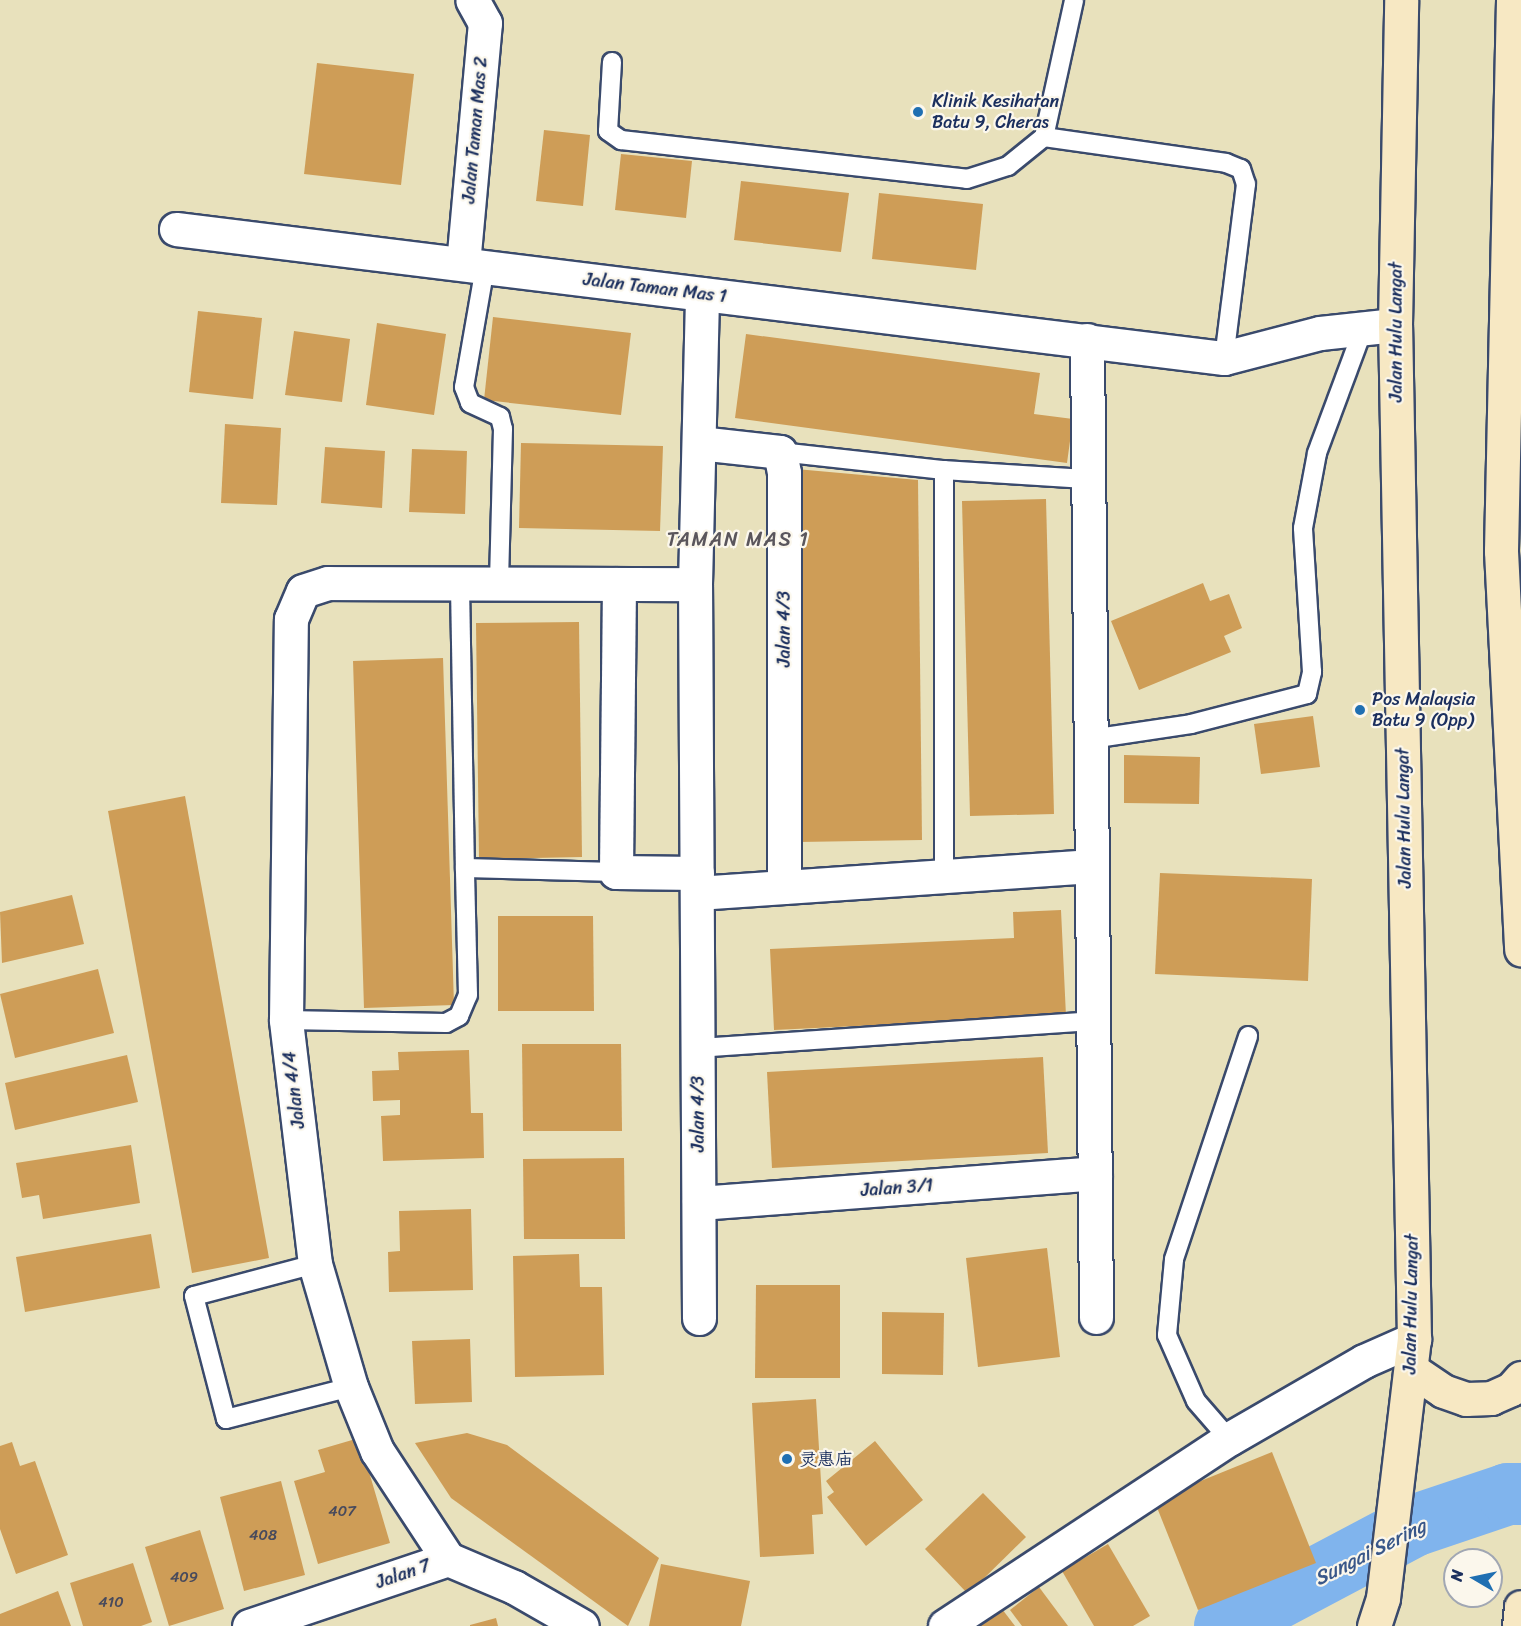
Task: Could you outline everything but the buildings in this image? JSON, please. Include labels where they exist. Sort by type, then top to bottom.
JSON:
[{"type":"main road","name":"Jalan Hulu Langat","points":[[1401,0],[1395,326],[1413,1355],[1378,1612],[1403,1626]]},
{"type":"main road","points":[[1512,0],[1517,34],[1512,448],[1501,551],[1521,929]]},
{"type":"main road","points":[[1413,1355],[1443,1391],[1466,1399],[1491,1398],[1511,1389],[1521,1378]]},
{"type":"main road","points":[[1519,1626],[1521,1607]]},
{"type":"street","name":"Jalan Taman Mas 2","points":[[472,0],[485,23],[474,266]]},
{"type":"street","name":"Jalan Taman Mas 1","points":[[176,229],[1224,358]]},
{"type":"street","name":"Jalan 4/3","points":[[699,1318],[695,584],[702,294]]},
{"type":"street","points":[[1224,358],[1320,333],[1395,326]]},
{"type":"street","points":[[1087,340],[1096,1317]]},
{"type":"street","points":[[699,443],[780,452]]},
{"type":"street","name":"Jalan 4/3","points":[[780,452],[784,472],[784,887]]},
{"type":"street","name":"Jalan 4/4","points":[[448,1559],[377,1451],[351,1387],[315,1264],[286,1020],[291,620],[303,591],[328,583],[460,586]]},
{"type":"street","points":[[619,584],[616,872],[697,883],[784,887],[1092,866]]},
{"type":"street","points":[[460,586],[695,584]]},
{"type":"street","name":"Jalan 3/1","points":[[699,1203],[1095,1173]]},
{"type":"street","points":[[945,1626],[1229,1439],[1354,1366],[1413,1355]]},
{"type":"street","name":"Jalan 7","points":[[249,1626],[448,1559],[514,1587],[582,1626]]},
{"type":"lane","points":[[612,62],[608,130],[621,140],[967,179],[1008,166],[1044,137],[1074,0]]},
{"type":"lane","points":[[1044,137],[1226,163],[1241,168],[1246,184],[1224,358]]},
{"type":"lane","points":[[474,266],[464,387],[471,403],[500,417],[503,429],[499,585]]},
{"type":"lane","points":[[1091,739],[1191,724],[1307,694],[1312,672],[1303,528],[1317,453],[1363,329]]},
{"type":"lane","points":[[780,452],[944,470],[1089,479]]},
{"type":"lane","points":[[944,470],[944,876]]},
{"type":"lane","points":[[286,1020],[446,1023],[459,1016],[468,995],[460,586]]},
{"type":"lane","points":[[465,868],[616,872]]},
{"type":"lane","points":[[698,1048],[1094,1021]]},
{"type":"lane","points":[[1229,1439],[1196,1401],[1167,1335],[1173,1259],[1248,1036]]},
{"type":"lane","points":[[315,1264],[194,1296],[226,1419],[351,1387]]},
{"type":"waterway","name":"Sungai Sering","points":[[1225,1626],[1416,1525],[1508,1494],[1521,1494]]},
{"type":"place","name":"Klinik Kesihatan Batu 9, Cheras","points":[[918,112]]},
{"type":"place","name":"Pos Malaysia Batu 9 (Opp)","points":[[1360,710]]},
{"type":"place","name":"灵惠庙","points":[[787,1459]]},
{"type":"district","name":"TAMAN MAS 1","points":[[738,539]]}]
